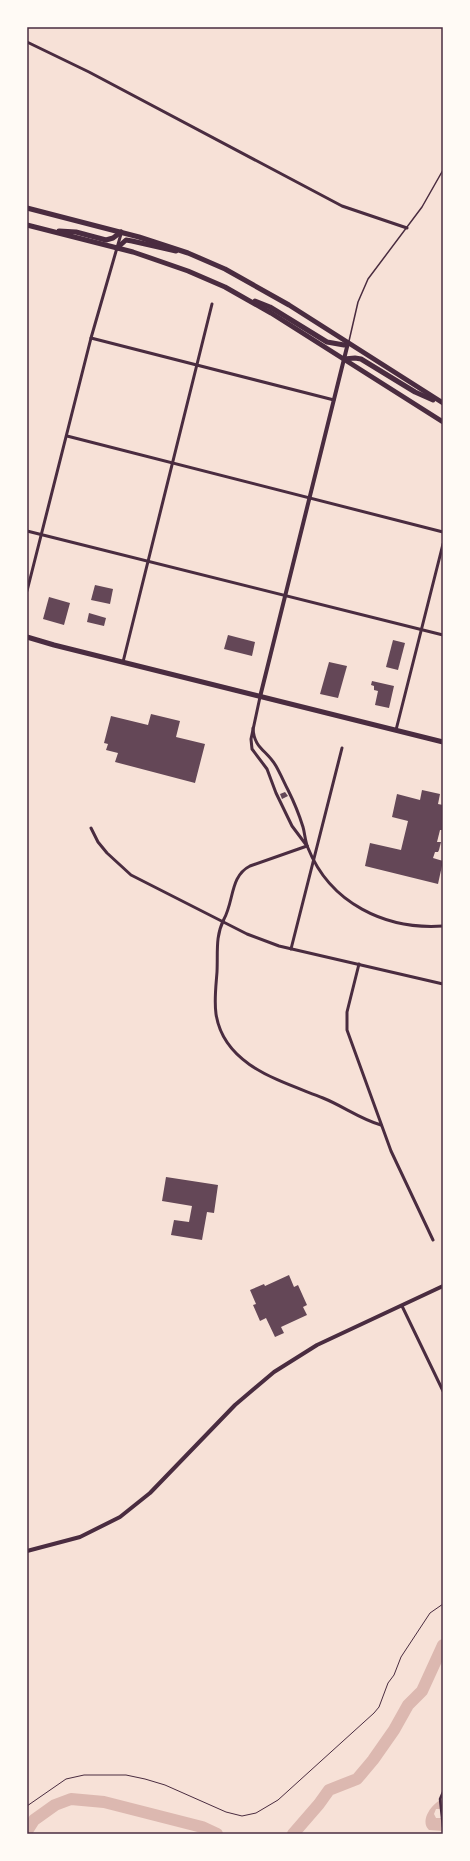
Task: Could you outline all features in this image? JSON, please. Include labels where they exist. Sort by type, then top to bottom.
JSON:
[{"type":"main road","points":[[27,208],[121,232],[188,253],[256,285],[348,342],[443,404]]},
{"type":"main road","points":[[27,225],[117,248],[169,264],[270,307],[327,342],[344,345],[348,342]]},
{"type":"main road","points":[[46,230],[76,232],[106,240],[113,238],[121,232]]},
{"type":"main road","points":[[117,248],[126,240],[161,249],[188,253]]},
{"type":"main road","points":[[235,292],[271,313],[443,422]]},
{"type":"main road","points":[[344,360],[355,358],[361,359],[415,392],[443,404]]},
{"type":"main road","points":[[27,637],[54,646],[443,742]]},
{"type":"street","points":[[27,42],[103,79],[342,206],[407,228]]},
{"type":"street","points":[[27,591],[91,338],[121,232]]},
{"type":"street","points":[[123,662],[212,304]]},
{"type":"street","points":[[91,338],[334,400]]},
{"type":"street","points":[[348,342],[260,697],[251,739],[252,750],[267,769],[276,793],[290,821],[307,846],[324,877],[335,889],[366,911],[384,920],[404,925],[443,926]]},
{"type":"street","points":[[66,436],[443,532]]},
{"type":"street","points":[[27,531],[443,635]]},
{"type":"street","points":[[396,730],[443,544]]},
{"type":"street","points":[[253,728],[253,735],[257,745],[276,766],[295,804],[307,846]]},
{"type":"street","points":[[291,949],[342,748]]},
{"type":"street","points":[[91,828],[102,848],[126,872],[260,940],[291,949],[443,984]]},
{"type":"street","points":[[307,846],[244,869],[237,878],[227,914],[222,922],[218,937],[215,1003],[220,1029],[229,1046],[243,1061],[258,1070],[381,1125]]},
{"type":"street","points":[[360,964],[347,1012],[347,1026],[391,1151],[433,1240]]},
{"type":"street","points":[[27,1551],[80,1537],[120,1517],[150,1492],[234,1404],[264,1379],[317,1345],[443,1286]]},
{"type":"street","points":[[402,1306],[443,1391]]},
{"type":"street","points":[[443,1792],[440,1799],[443,1828]]},
{"type":"lane","points":[[348,342],[358,302],[365,284],[422,207],[443,170]]},
{"type":"path","points":[[27,1806],[58,1783],[70,1777],[84,1775],[121,1775],[152,1781],[230,1814],[249,1815],[262,1810],[278,1800],[374,1713],[379,1707],[388,1683],[394,1675],[401,1657],[430,1613],[443,1604]]},
{"type":"shaded area","points":[[443,1799],[443,1809],[436,1809],[434,1814],[436,1818],[443,1818],[443,1831],[429,1830],[426,1826],[426,1817],[428,1812],[435,1804]]},
{"type":"building","points":[[95,585],[113,589],[110,604],[91,600]]},
{"type":"building","points":[[49,597],[70,603],[64,625],[43,619]]},
{"type":"building","points":[[89,613],[106,618],[104,626],[87,622]]},
{"type":"building","points":[[228,635],[255,642],[252,656],[224,649]]},
{"type":"building","points":[[393,640],[405,643],[398,670],[386,667]]},
{"type":"building","points":[[329,662],[347,666],[338,698],[320,694]]},
{"type":"building","points":[[372,681],[394,686],[389,708],[375,705],[378,691],[374,690],[374,686],[371,685]]},
{"type":"building","points":[[151,714],[180,721],[176,737],[205,744],[195,783],[115,762],[118,753],[106,750],[108,744],[104,743],[111,716],[148,725]]},
{"type":"building","points":[[422,790],[440,794],[438,804],[443,805],[443,830],[440,830],[437,842],[441,842],[438,852],[435,852],[433,858],[443,861],[438,884],[365,866],[370,843],[401,850],[408,821],[392,817],[397,794],[420,800]]},
{"type":"building","points":[[285,792],[288,796],[282,799],[280,794]]},
{"type":"building","points":[[166,1177],[218,1185],[214,1213],[207,1212],[202,1240],[171,1235],[174,1220],[189,1222],[192,1206],[162,1201]]},
{"type":"building","points":[[289,1275],[294,1287],[298,1285],[307,1305],[303,1307],[307,1315],[281,1327],[284,1333],[275,1337],[266,1318],[260,1321],[253,1305],[256,1304],[250,1290],[264,1284],[265,1286]]},
{"type":"waterway","points":[[293,1834],[329,1790],[357,1779],[373,1760],[394,1730],[408,1705],[422,1691],[443,1645]]},
{"type":"waterway","points":[[27,1831],[34,1820],[55,1805],[71,1799],[104,1802],[202,1827],[217,1834]]}]
